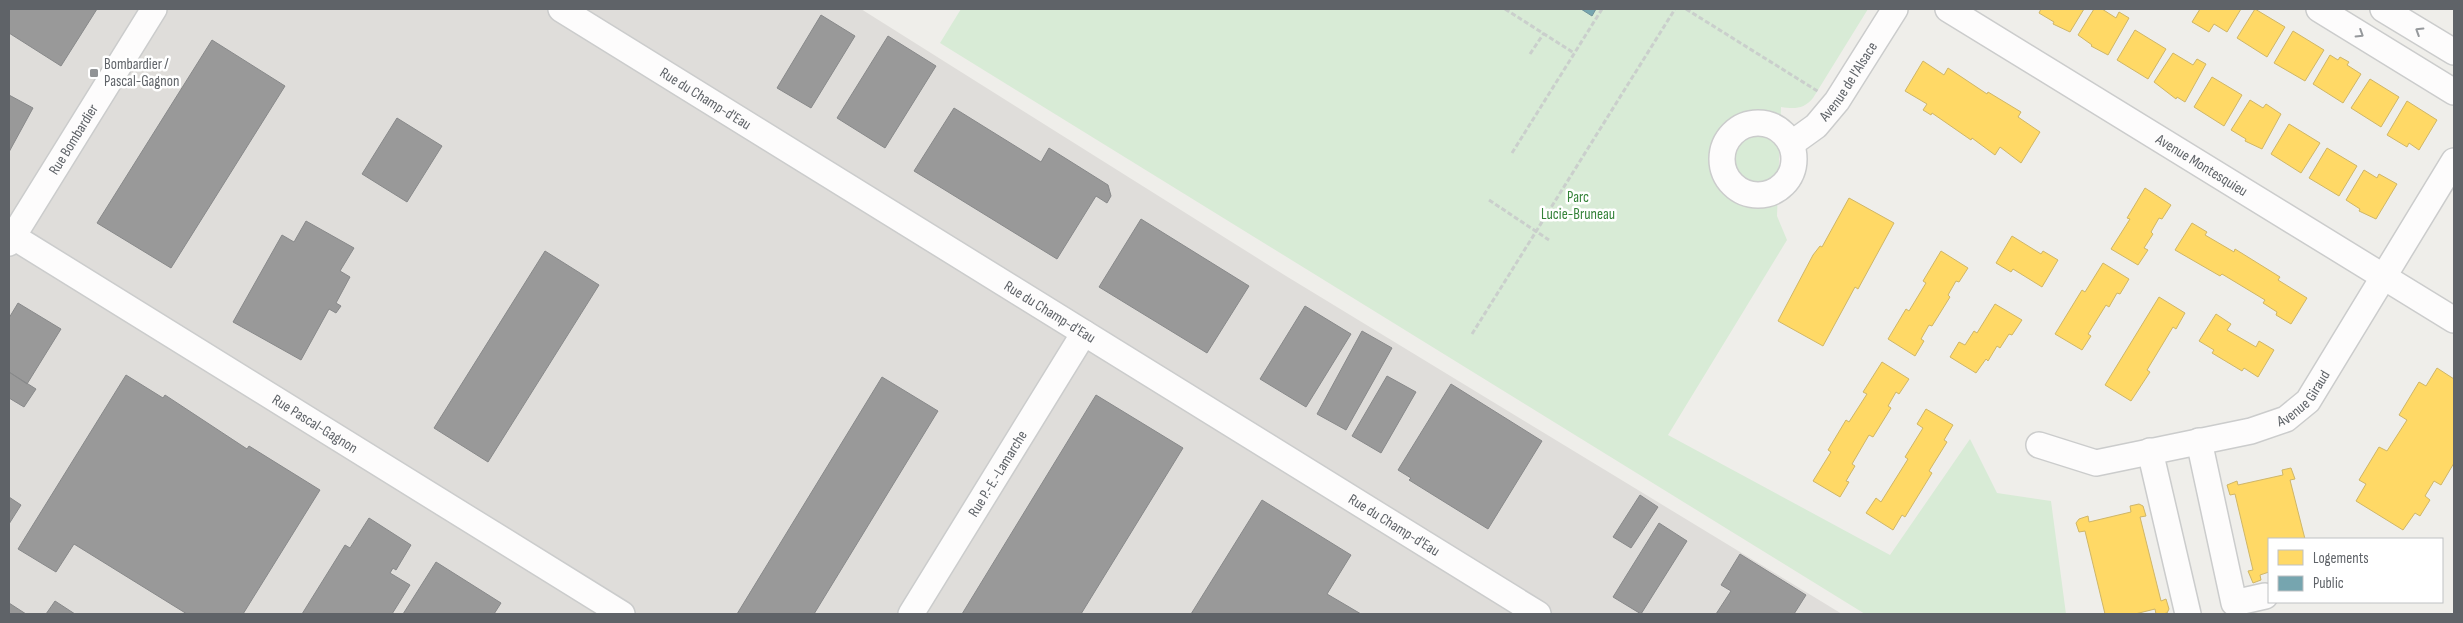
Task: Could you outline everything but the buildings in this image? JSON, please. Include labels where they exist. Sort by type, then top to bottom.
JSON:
[{"type":"street","name":"Rue Bombardier","points":[[10,238],[154,9]]},
{"type":"street","name":"Rue du Champ-d'Eau","points":[[561,9],[1538,614]]},
{"type":"street","name":"Avenue de l'Alsace","points":[[1791,144],[1816,126],[1838,102],[1895,9]]},
{"type":"street","name":"Avenue Montesquieu","points":[[1948,9],[2454,320]]},
{"type":"street","points":[[2319,9],[2454,92]]},
{"type":"street","points":[[2383,9],[2454,52]]},
{"type":"street","name":"Avenue Giraud","points":[[2039,445],[2096,463],[2251,431],[2286,419],[2308,401],[2454,161]]},
{"type":"street","name":"Rue Pascal-Gagnon","points":[[10,238],[622,614]]},
{"type":"street","name":"Rue P.-E.-Lamarche","points":[[911,614],[1084,333]]},
{"type":"street","points":[[2199,441],[2234,604],[2265,596]]},
{"type":"street","points":[[2150,451],[2188,614]]},
{"type":"path","points":[[1505,9],[1574,53]]},
{"type":"path","points":[[1512,153],[1602,9]]},
{"type":"path","points":[[1472,334],[1675,9]]},
{"type":"path","points":[[1686,9],[1820,92]]},
{"type":"path","points":[[1530,54],[1544,34]]},
{"type":"path","points":[[1489,200],[1549,240]]},
{"type":"shaded area","points":[[9,9],[861,9],[1286,276],[1842,614],[9,614]]},
{"type":"green space","name":"Parc Lucie-Bruneau","points":[[961,9],[1868,9],[1813,98],[1799,107],[1781,107],[1777,216],[1787,240],[1668,435],[1890,555],[1970,439],[1997,493],[2051,501],[2066,614],[1865,614],[940,43]]},
{"type":"place","name":"Bombardier / Pascal-Gagnon","points":[[94,73]]}]
